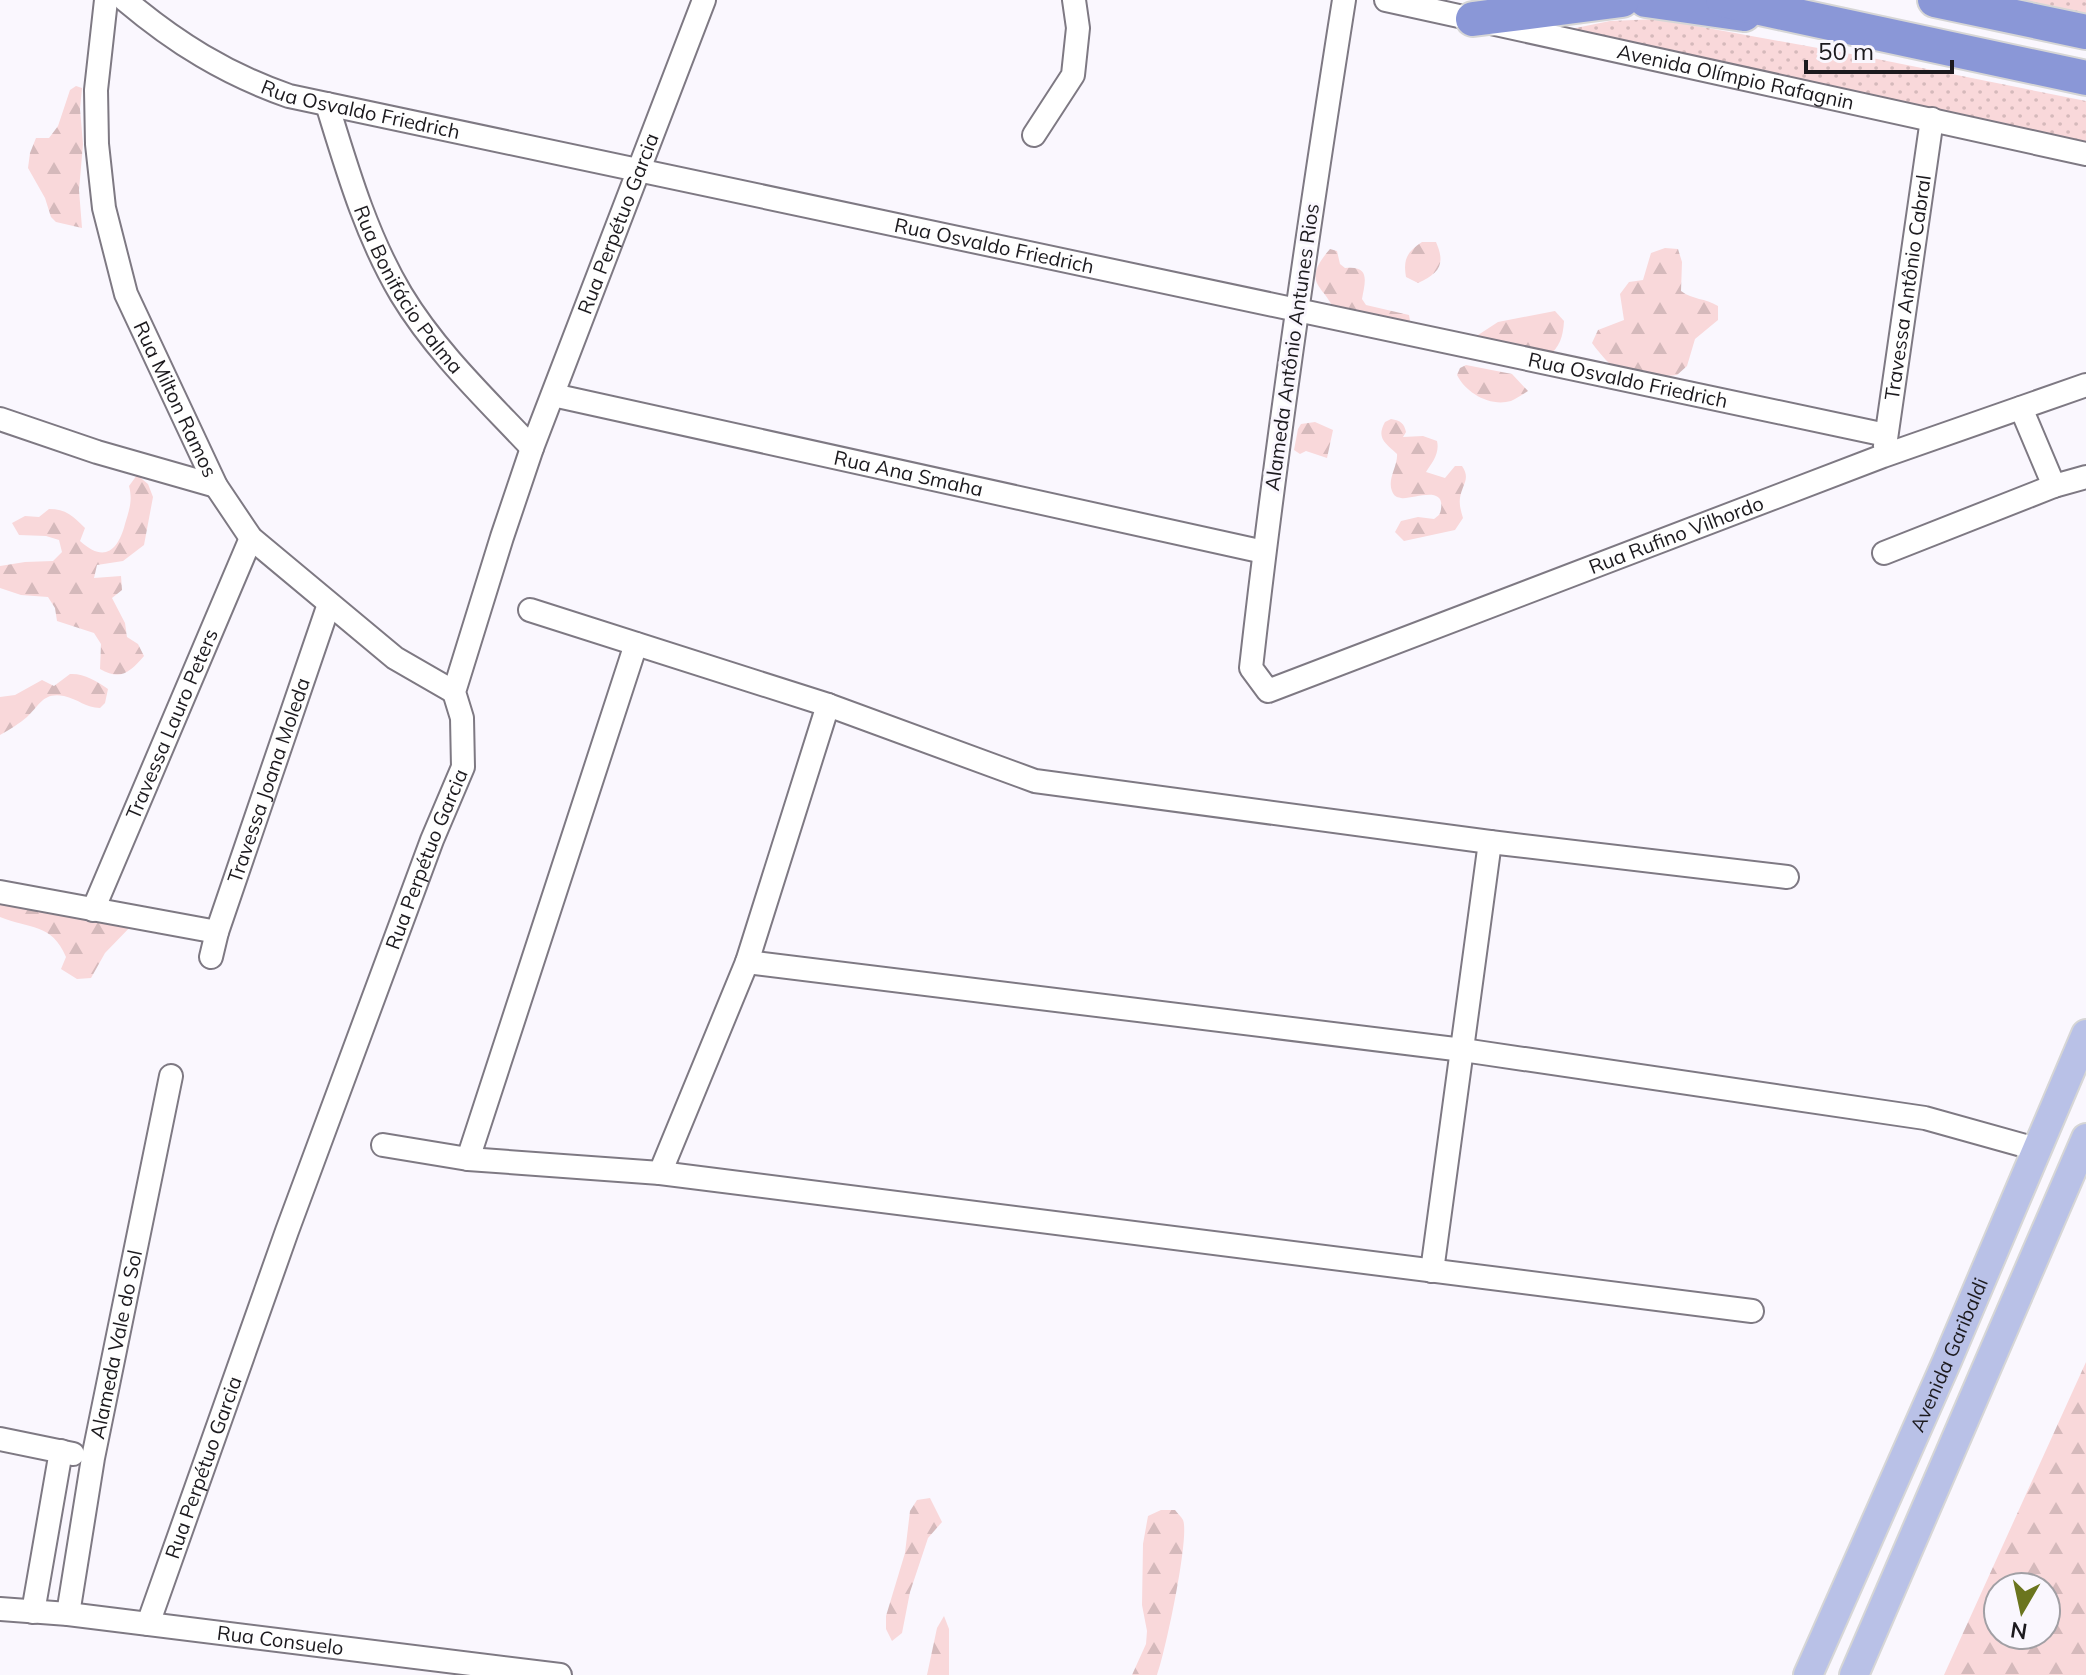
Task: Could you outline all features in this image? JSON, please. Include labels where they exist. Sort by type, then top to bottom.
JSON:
[{"type":"highway","points":[[1473,19],[1622,0]]},
{"type":"highway","points":[[1646,0],[1867,31]]},
{"type":"highway","points":[[1723,0],[2086,78]]},
{"type":"highway","points":[[1935,0],[2086,32]]},
{"type":"main road","name":"Avenida Garibaldi","points":[[1808,1675],[1962,1326],[2086,1034]]},
{"type":"main road","name":"Avenida Garibaldi","points":[[1854,1675],[2086,1138]]},
{"type":"main road","points":[[1962,1326],[1997,1343]]},
{"type":"street","name":"Rua Milton Ramos","points":[[106,0],[96,90],[97,144],[104,208],[126,294],[216,486],[251,538],[395,658],[454,692]]},
{"type":"street","name":"Rua Osvaldo Friedrich","points":[[125,0],[164,33],[207,59],[254,83],[289,96],[1295,309],[1885,445]]},
{"type":"street","name":"Rua Perpétuo Garcia","points":[[148,1624],[287,1231],[432,840],[463,767],[462,718],[454,692],[502,537],[532,448],[704,0]]},
{"type":"street","points":[[1034,135],[1073,75],[1078,28],[1074,0]]},
{"type":"street","name":"Alameda Antônio Antunes Rios","points":[[1268,691],[1251,668],[1295,309],[1344,0]]},
{"type":"street","name":"Avenida Olímpio Rafagnin","points":[[1386,0],[2086,154]]},
{"type":"street","name":"Rua Bonifácio Palma","points":[[327,104],[362,214],[400,293],[445,356],[532,448]]},
{"type":"street","name":"Travessa Antônio Cabral","points":[[1885,445],[1932,119]]},
{"type":"street","name":"Rua Rufino Vilhordo","points":[[1268,691],[1885,445],[2021,408],[2086,385]]},
{"type":"street","name":"Rua Ana Smaha","points":[[553,395],[1264,552]]},
{"type":"street","points":[[2021,408],[2054,486]]},
{"type":"street","points":[[0,419],[97,452],[216,486]]},
{"type":"street","points":[[1884,553],[2054,486],[2086,477]]},
{"type":"street","name":"Travessa Lauro Peters","points":[[93,910],[251,538]]},
{"type":"street","name":"Travessa Joana Moleda","points":[[211,957],[329,604]]},
{"type":"street","points":[[530,610],[828,705],[1035,781],[1490,842],[1787,877]]},
{"type":"street","points":[[468,1159],[636,644]]},
{"type":"street","points":[[660,1173],[747,962],[828,705]]},
{"type":"street","points":[[1432,1271],[1490,842]]},
{"type":"street","points":[[0,892],[217,932]]},
{"type":"street","points":[[747,962],[1463,1050],[1925,1118],[2036,1149]]},
{"type":"street","name":"Alameda Vale do Sol","points":[[68,1614],[93,1458],[171,1076]]},
{"type":"street","points":[[383,1145],[468,1159],[660,1173],[1752,1311]]},
{"type":"street","points":[[0,1439],[93,1458]]},
{"type":"street","name":"Alameda Vale do Sol","points":[[33,1612],[61,1451]]},
{"type":"street","name":"Rua Consuelo","points":[[0,1609],[68,1614],[503,1671],[560,1675]]},
{"type":"green space","points":[[1985,0],[2086,0],[2086,19]]},
{"type":"green space","points":[[1658,19],[2086,101],[2086,143],[1561,31],[1610,21]]},
{"type":"green space","points":[[76,86],[82,88],[83,144],[79,190],[82,228],[56,222],[51,217],[45,198],[28,168],[36,138],[49,138],[58,126],[70,90]]},
{"type":"green space","points":[[1422,242],[1436,242],[1440,262],[1436,272],[1418,283],[1406,277],[1405,265],[1410,253]]},
{"type":"green space","points":[[1665,248],[1678,249],[1682,262],[1681,291],[1718,306],[1718,320],[1695,339],[1687,366],[1677,375],[1628,375],[1611,365],[1592,343],[1598,330],[1624,320],[1620,294],[1629,282],[1643,280],[1651,253]]},
{"type":"green space","points":[[1330,249],[1337,251],[1340,264],[1345,268],[1363,272],[1362,299],[1366,305],[1409,315],[1410,321],[1404,325],[1337,317],[1316,278],[1316,271]]},
{"type":"green space","points":[[1555,311],[1564,321],[1563,332],[1558,345],[1548,357],[1475,337],[1498,322]]},
{"type":"green space","points":[[1466,365],[1512,374],[1528,391],[1513,400],[1487,400],[1461,382],[1457,375],[1460,368]]},
{"type":"green space","points":[[1391,419],[1403,424],[1406,432],[1403,437],[1423,436],[1437,441],[1436,454],[1426,472],[1445,478],[1455,466],[1462,466],[1465,471],[1460,501],[1463,518],[1455,530],[1404,541],[1395,532],[1401,521],[1418,517],[1434,519],[1440,513],[1441,501],[1433,495],[1401,498],[1394,494],[1391,482],[1397,454],[1383,440],[1381,432],[1385,422]]},
{"type":"green space","points":[[1315,422],[1333,430],[1327,458],[1306,451],[1300,454],[1294,450],[1301,424]]},
{"type":"green space","points":[[137,475],[148,484],[153,497],[144,545],[123,561],[97,565],[94,578],[121,576],[122,590],[112,598],[125,623],[127,637],[138,644],[144,656],[125,673],[114,674],[100,669],[101,644],[94,633],[57,621],[55,608],[48,597],[21,595],[0,588],[0,566],[53,561],[62,552],[59,540],[19,535],[12,523],[25,516],[39,517],[49,509],[65,512],[81,524],[85,528],[80,541],[89,548],[109,551],[122,533],[130,505],[129,486]]},
{"type":"green space","points":[[70,674],[90,678],[108,689],[105,703],[95,708],[64,696],[51,696],[0,735],[0,697],[15,695],[42,680],[54,686]]},
{"type":"green space","points":[[0,901],[135,922],[105,953],[91,978],[77,979],[61,969],[66,957],[54,938],[39,929],[0,917]]},
{"type":"green space","points":[[2086,1362],[2086,1675],[1944,1675],[1982,1591],[1982,1651],[2062,1651],[2062,1571],[1991,1571]]},
{"type":"green space","points":[[930,1498],[942,1522],[928,1538],[910,1592],[902,1633],[892,1641],[886,1629],[886,1616],[905,1553],[910,1511],[917,1500]]},
{"type":"green space","points":[[1161,1510],[1175,1510],[1183,1520],[1183,1548],[1176,1596],[1157,1675],[1132,1675],[1146,1644],[1142,1605],[1143,1544],[1148,1516]]},
{"type":"green space","points":[[944,1616],[949,1629],[949,1675],[927,1675],[937,1628]]}]
